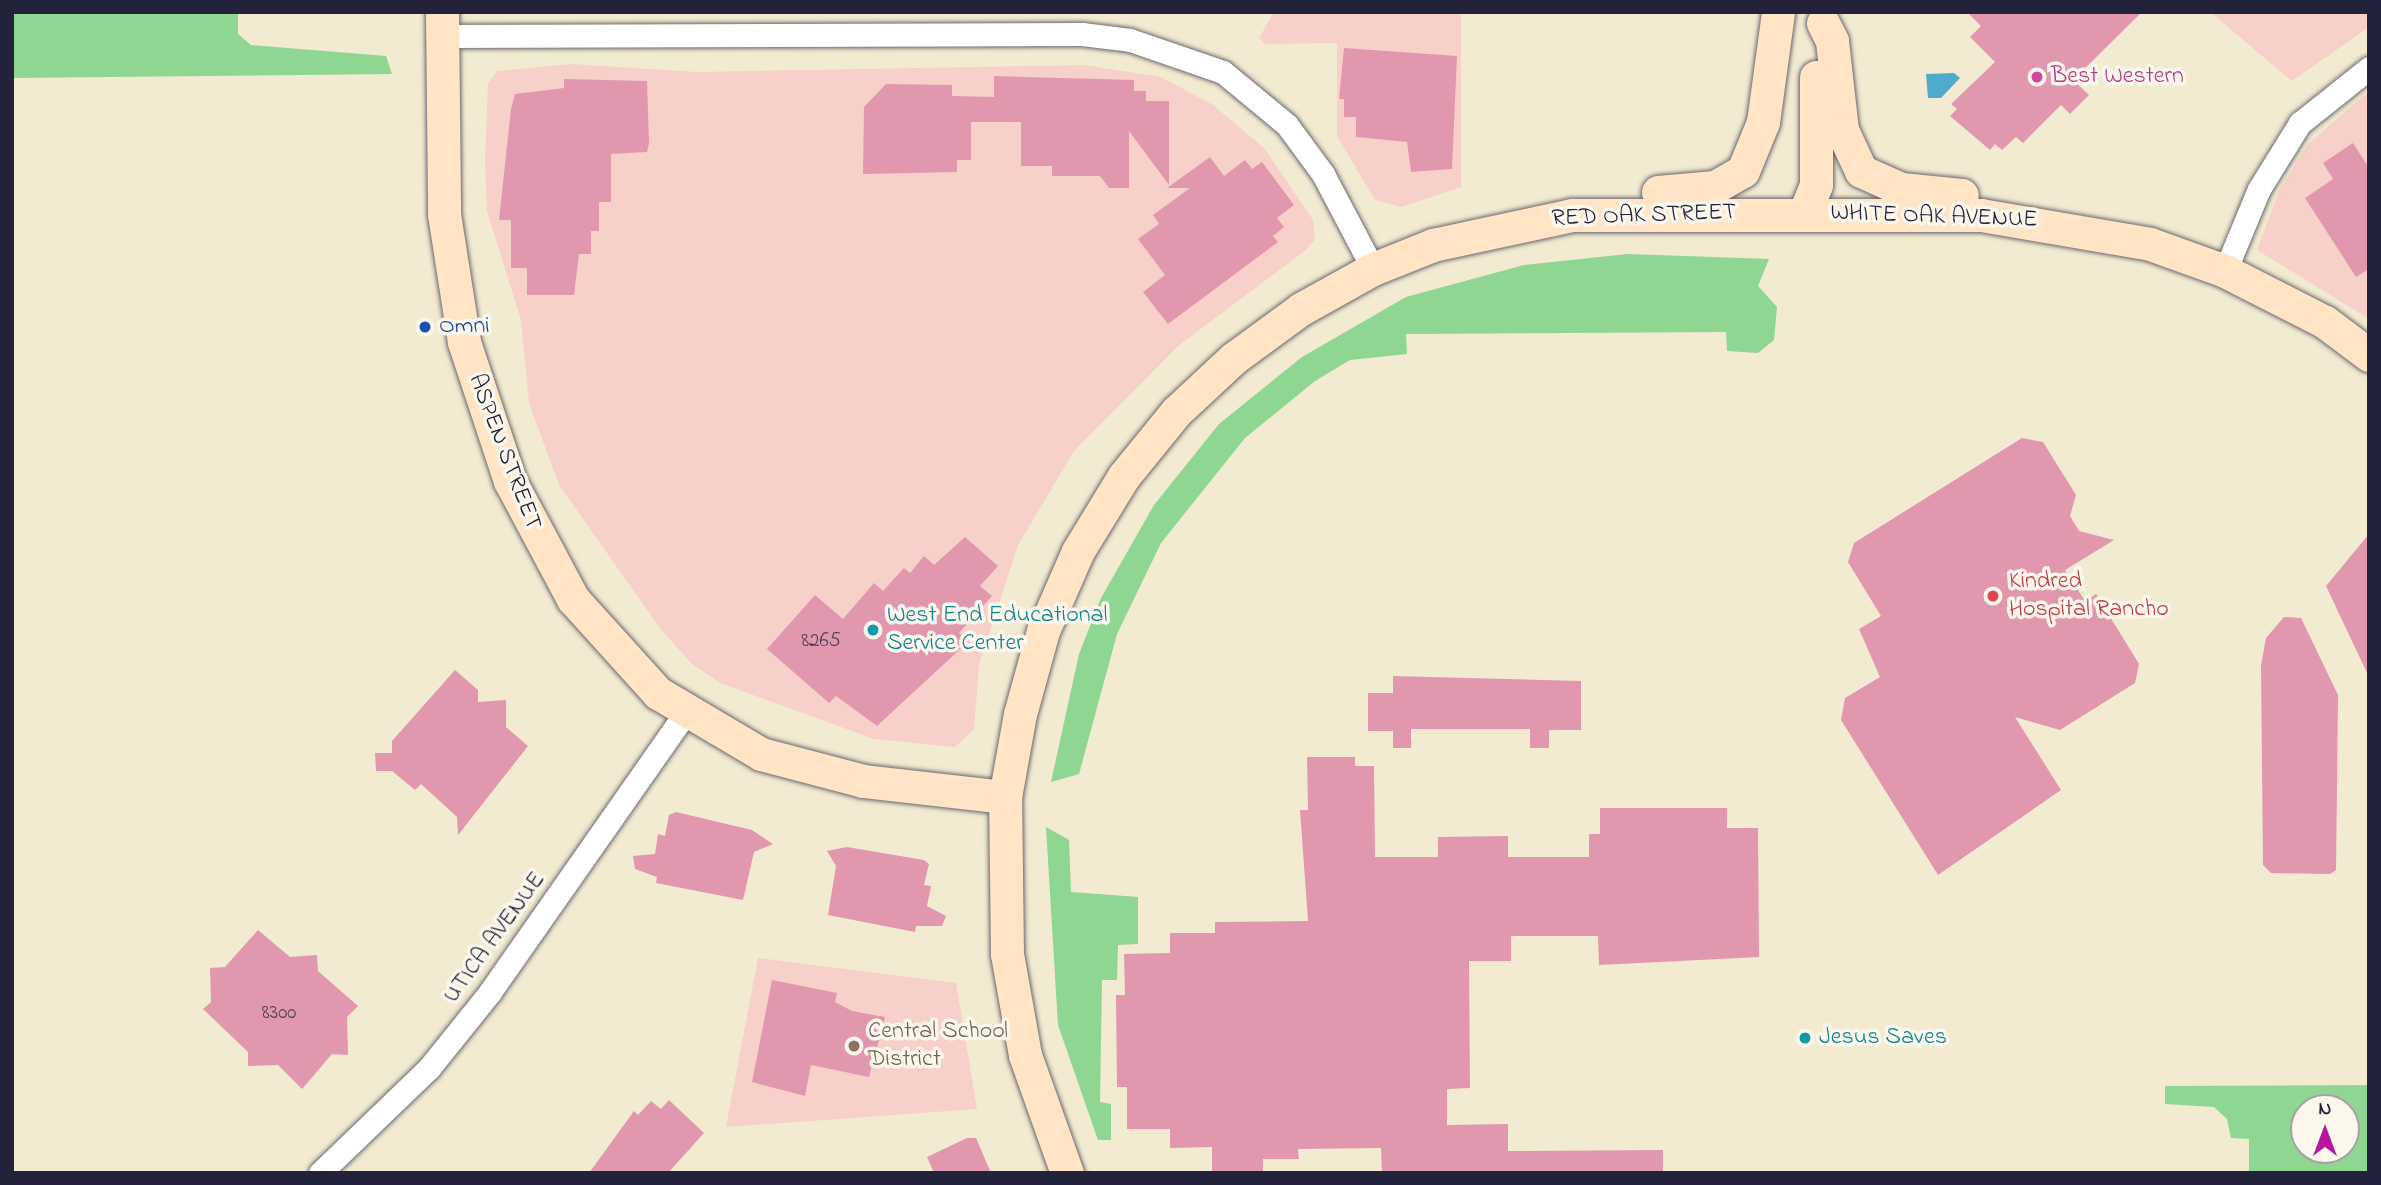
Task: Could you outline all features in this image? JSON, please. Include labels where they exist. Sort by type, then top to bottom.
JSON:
[{"type":"street","points":[[1620,213],[1653,192],[1715,187],[1742,171],[1763,122],[1778,12]]},
{"type":"street","points":[[1788,12],[1794,186],[1805,212]]},
{"type":"street","points":[[1805,212],[1816,185],[1816,41],[1822,17]]},
{"type":"street","points":[[1822,17],[1832,41],[1842,130],[1861,171],[1900,189],[1962,195],[1981,215]]},
{"type":"street","points":[[442,24],[1082,34],[1130,40],[1223,72],[1287,125],[1323,174],[1373,269]]},
{"type":"street","name":"ASPEN STREET","points":[[442,24],[448,254],[491,431],[530,524],[573,599],[626,664],[685,713],[761,754],[821,773],[1005,797]]},
{"type":"street","points":[[2225,271],[2259,189],[2300,123],[2369,68]]},
{"type":"street","name":"RED OAK STREET","points":[[1067,1173],[1044,1119],[1014,1006],[1003,884],[1005,797],[1043,631],[1078,551],[1124,476],[1177,412],[1234,358],[1301,309],[1373,269],[1475,233],[1620,213],[1805,212]]},
{"type":"street","name":"WHITE OAK AVENUE","points":[[1805,212],[1981,215],[2091,230],[2225,271],[2326,322],[2369,355]]},
{"type":"street","name":"UTICA AVENUE","points":[[320,1173],[429,1068],[490,992],[685,713]]},
{"type":"shaded area","points":[[1274,12],[1461,12],[1461,187],[1401,207],[1375,200],[1337,136],[1337,43],[1266,44],[1259,38]]},
{"type":"shaded area","points":[[2210,12],[2369,12],[2369,27],[2292,81]]},
{"type":"shaded area","points":[[571,64],[697,72],[1084,65],[1161,77],[1213,105],[1265,149],[1313,220],[1315,239],[1306,250],[1178,346],[1074,451],[1018,545],[979,665],[974,729],[955,747],[874,739],[720,683],[691,663],[660,628],[559,485],[529,403],[521,320],[487,211],[485,161],[488,84],[497,71]]},
{"type":"shaded area","points":[[2369,91],[2369,319],[2257,250],[2279,191],[2308,144]]},
{"type":"shaded area","name":"Central School District","points":[[758,958],[956,983],[977,1109],[726,1127]]},
{"type":"green space","points":[[12,12],[238,12],[238,34],[251,45],[386,56],[392,74],[12,78]]},
{"type":"green space","points":[[1628,254],[1769,259],[1758,286],[1777,307],[1774,340],[1758,353],[1727,351],[1726,332],[1406,334],[1407,354],[1350,360],[1315,381],[1245,438],[1161,543],[1117,634],[1079,774],[1051,782],[1079,654],[1101,598],[1154,505],[1219,424],[1302,357],[1406,297],[1524,265]]},
{"type":"green space","points":[[1046,827],[1069,840],[1071,892],[1138,897],[1138,944],[1118,945],[1117,980],[1102,980],[1100,1102],[1111,1104],[1111,1140],[1098,1140],[1058,1025]]},
{"type":"green space","points":[[2369,1085],[2369,1173],[2249,1173],[2249,1139],[2231,1138],[2227,1119],[2214,1107],[2165,1104],[2165,1086]]},
{"type":"water","points":[[1954,73],[1960,78],[1941,98],[1928,98],[1926,74]]},
{"type":"building","points":[[1967,12],[2142,12],[2073,80],[2089,95],[2070,114],[2061,105],[2023,143],[2016,137],[2002,150],[1995,144],[1990,150],[1950,116],[1957,109],[1951,104],[1995,62],[1970,37],[1981,26]]},
{"type":"building","points":[[1344,48],[1457,56],[1452,169],[1411,172],[1407,142],[1356,137],[1356,117],[1344,117],[1344,99],[1339,99]]},
{"type":"building","points":[[994,76],[1134,80],[1134,91],[1146,91],[1146,101],[1169,101],[1169,185],[1129,131],[1129,188],[1109,188],[1100,176],[1052,176],[1052,166],[1021,166],[1021,122],[971,122],[971,160],[957,160],[957,172],[863,174],[864,107],[886,84],[952,85],[952,96],[994,97]]},
{"type":"building","points":[[564,79],[647,81],[649,143],[647,152],[611,154],[611,202],[599,202],[599,231],[591,231],[591,254],[579,254],[574,295],[527,295],[527,268],[511,268],[511,220],[499,220],[511,109],[515,94],[564,88]]},
{"type":"building","points":[[2353,143],[2369,168],[2369,269],[2356,277],[2305,198],[2333,179],[2323,163]]},
{"type":"building","points":[[1210,157],[1224,176],[1245,160],[1252,169],[1262,162],[1294,205],[1277,218],[1284,227],[1273,236],[1278,242],[1168,324],[1143,292],[1165,275],[1138,239],[1159,224],[1153,215],[1190,188],[1167,188]]},
{"type":"building","points":[[2022,438],[2043,442],[2076,495],[2070,516],[2079,531],[2114,540],[2065,570],[2085,601],[2096,594],[2139,664],[2135,683],[2060,730],[2015,717],[2061,790],[1938,875],[1841,720],[1845,698],[1880,677],[1859,629],[1881,616],[1848,562],[1854,543]]},
{"type":"building","points":[[2369,534],[2369,677],[2326,586]]},
{"type":"building","name":"West End Educational Service Center","points":[[965,537],[998,566],[980,586],[992,596],[959,633],[969,641],[877,726],[836,696],[829,703],[767,649],[815,595],[843,619],[874,583],[883,591],[904,568],[910,573],[924,556],[934,565]]},
{"type":"building","points":[[2284,617],[2301,618],[2338,695],[2336,870],[2330,874],[2271,873],[2263,865],[2261,665],[2266,638]]},
{"type":"building","points":[[455,670],[478,690],[478,702],[506,700],[506,727],[528,746],[458,835],[457,817],[421,784],[415,790],[392,771],[376,771],[375,753],[392,753],[392,741]]},
{"type":"building","points":[[1393,676],[1581,681],[1581,730],[1549,730],[1549,748],[1530,748],[1530,729],[1411,729],[1411,748],[1393,748],[1393,731],[1368,731],[1368,693],[1393,693]]},
{"type":"building","points":[[1307,757],[1355,757],[1355,766],[1374,766],[1375,857],[1438,857],[1438,837],[1508,836],[1508,857],[1589,857],[1589,834],[1600,834],[1600,808],[1727,808],[1727,828],[1758,828],[1759,957],[1599,965],[1598,936],[1511,936],[1511,961],[1469,961],[1470,1088],[1447,1089],[1447,1125],[1508,1124],[1508,1151],[1663,1150],[1663,1173],[1382,1173],[1381,1148],[1298,1149],[1299,1159],[1263,1159],[1263,1173],[1212,1173],[1212,1147],[1170,1148],[1170,1129],[1127,1129],[1127,1087],[1117,1087],[1116,995],[1125,995],[1124,954],[1170,953],[1170,933],[1215,933],[1215,922],[1308,921],[1300,810],[1308,810]]},
{"type":"building","points":[[676,812],[752,830],[773,844],[754,852],[743,900],[656,883],[657,877],[635,869],[633,856],[655,854],[658,834],[665,836],[669,815]]},
{"type":"building","points":[[847,847],[924,860],[929,864],[924,885],[931,886],[927,906],[946,916],[942,926],[916,926],[915,932],[828,915],[836,866],[827,851]]},
{"type":"building","points":[[258,930],[290,957],[317,955],[318,971],[358,1006],[347,1017],[348,1055],[332,1054],[302,1089],[278,1065],[248,1066],[248,1052],[203,1009],[211,1002],[210,968],[225,967]]},
{"type":"building","points":[[772,980],[837,993],[835,1002],[852,1011],[885,1017],[869,1077],[811,1065],[805,1096],[752,1082]]},
{"type":"building","points":[[669,1100],[704,1133],[668,1173],[589,1173],[634,1111],[638,1115],[651,1101],[661,1109]]},
{"type":"building","points":[[967,1138],[976,1138],[991,1173],[934,1173],[927,1157]]},
{"type":"place","name":"Best Western","points":[[2037,77]]},
{"type":"place","name":"Omni","points":[[425,327]]},
{"type":"place","name":"Kindred Hospital Rancho","points":[[1993,596]]},
{"type":"place","name":"West End Educational Service Center","points":[[873,630]]},
{"type":"place","name":"Jesus Saves","points":[[1805,1038]]},
{"type":"place","name":"Central School District","points":[[854,1046]]}]
